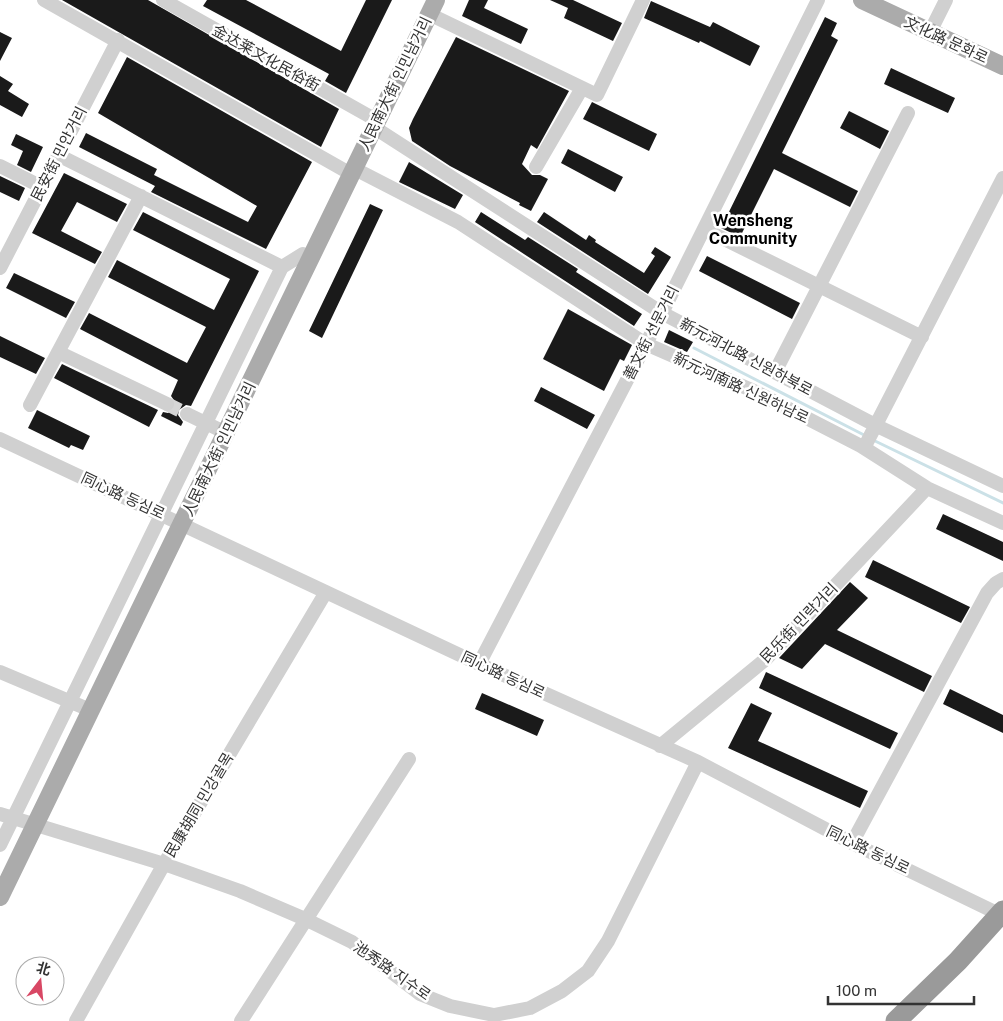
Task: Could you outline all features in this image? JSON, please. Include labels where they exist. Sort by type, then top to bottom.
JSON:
[{"type":"highway","points":[[896,1021],[958,961],[1002,914]]},
{"type":"main road","name":"文化路 문화로","points":[[862,0],[1003,66]]},
{"type":"main road","name":"人民南大街 인민남거리","points":[[0,897],[19,820],[173,520],[430,5]]},
{"type":"main road","name":"人民南大街 인민남거리","points":[[0,874],[19,820],[173,520],[212,426],[349,169]]},
{"type":"street","name":"新元河南路 신원하남로","points":[[44,0],[349,169],[458,222],[646,344],[756,392],[870,437],[927,488],[1003,523]]},
{"type":"street","name":"金达莱文化民俗街","points":[[162,0],[372,122]]},
{"type":"street","points":[[430,5],[597,95],[643,0]]},
{"type":"street","name":"善文街 선문거리","points":[[479,664],[662,313],[818,0]]},
{"type":"street","points":[[930,32],[946,0]]},
{"type":"street","name":"民安街 민안거리","points":[[0,268],[118,40]]},
{"type":"street","points":[[536,167],[582,88]]},
{"type":"street","points":[[775,372],[908,114]]},
{"type":"street","name":"新元河北路 신원하북로","points":[[372,122],[662,313],[775,372],[870,437],[1003,486]]},
{"type":"street","points":[[58,155],[282,267],[303,254]]},
{"type":"street","points":[[0,166],[42,187]]},
{"type":"street","points":[[870,437],[1003,178]]},
{"type":"street","points":[[30,404],[141,196]]},
{"type":"street","points":[[704,230],[922,337]]},
{"type":"street","name":"人民南大街 인민남거리","points":[[212,426],[282,267]]},
{"type":"street","points":[[58,352],[167,404]]},
{"type":"street","points":[[187,414],[212,426]]},
{"type":"street","name":"同心路 동심로","points":[[0,439],[479,664],[698,762],[852,843],[1002,914]]},
{"type":"street","name":"民乐街 민락거리","points":[[660,746],[766,659],[927,488]]},
{"type":"street","points":[[852,843],[987,593],[996,583],[1003,579]]},
{"type":"street","name":"民康胡同 민강골목","points":[[76,1021],[164,864],[326,592]]},
{"type":"street","points":[[0,672],[77,704]]},
{"type":"street","points":[[240,1021],[410,759]]},
{"type":"street","name":"池秀路 지수로","points":[[19,820],[164,864],[240,891],[352,942],[420,994],[450,1006],[494,1015],[530,1008],[562,992],[588,971],[608,941],[698,762]]},
{"type":"street","name":"人民南大街 인민남거리","points":[[0,844],[19,820]]},
{"type":"building","points":[[62,0],[148,0],[339,109],[321,147]]},
{"type":"building","points":[[207,0],[246,0],[341,51],[366,0],[392,0],[346,93],[325,81],[329,74],[203,6]]},
{"type":"building","points":[[469,0],[488,0],[484,8],[528,29],[521,44],[462,16]]},
{"type":"building","points":[[550,0],[573,0],[622,23],[613,41],[564,18],[568,8]]},
{"type":"building","points":[[651,1],[710,27],[713,22],[760,46],[750,66],[700,41],[699,43],[644,18]]},
{"type":"building","points":[[825,17],[837,23],[831,36],[838,40],[782,153],[858,191],[850,207],[774,169],[740,237],[721,228]]},
{"type":"building","points":[[0,32],[12,38],[0,61]]},
{"type":"building","points":[[456,37],[569,91],[537,149],[531,145],[522,164],[532,175],[540,175],[548,179],[531,211],[519,205],[520,203],[450,166],[412,141],[409,128]]},
{"type":"building","points":[[127,57],[312,162],[266,249],[151,192],[155,186],[79,147],[86,133],[157,169],[154,175],[248,222],[257,206],[98,113]]},
{"type":"building","points":[[891,68],[955,98],[948,113],[884,84]]},
{"type":"building","points":[[0,76],[13,84],[8,91],[29,104],[22,117],[0,105]]},
{"type":"building","points":[[592,102],[657,134],[649,151],[583,119]]},
{"type":"building","points":[[849,111],[889,131],[880,149],[840,128]]},
{"type":"building","points":[[16,134],[43,147],[31,172],[17,165],[23,151],[11,145]]},
{"type":"building","points":[[568,149],[623,177],[615,192],[561,163]]},
{"type":"building","points":[[409,162],[463,195],[455,209],[399,182]]},
{"type":"building","points":[[64,173],[127,204],[117,222],[77,202],[61,231],[102,252],[95,264],[32,233]]},
{"type":"building","points":[[0,176],[25,188],[19,201],[0,192]]},
{"type":"building","points":[[370,204],[383,210],[322,338],[309,331]]},
{"type":"building","points":[[143,212],[259,271],[191,406],[186,405],[179,410],[178,415],[183,422],[181,426],[161,416],[163,412],[168,413],[175,408],[176,403],[171,396],[178,380],[80,329],[89,313],[187,363],[206,327],[108,277],[117,260],[214,310],[230,279],[133,230]]},
{"type":"building","points":[[481,212],[525,240],[528,237],[578,269],[576,272],[642,314],[634,326],[475,222]]},
{"type":"building","points":[[544,212],[586,240],[589,235],[596,240],[595,242],[644,273],[655,256],[651,253],[655,247],[671,257],[648,294],[537,222]]},
{"type":"building","points":[[707,256],[800,303],[792,319],[699,271]]},
{"type":"building","points":[[14,273],[75,302],[66,318],[6,288]]},
{"type":"building","points":[[568,309],[632,345],[624,361],[620,359],[604,391],[543,359]]},
{"type":"building","points":[[669,330],[693,342],[687,352],[664,342]]},
{"type":"building","points":[[0,336],[45,358],[36,374],[0,357]]},
{"type":"building","points":[[62,364],[158,410],[149,427],[54,378]]},
{"type":"building","points":[[541,387],[595,415],[587,429],[534,401]]},
{"type":"building","points":[[37,410],[90,436],[83,450],[71,445],[69,448],[28,428]]},
{"type":"building","points":[[943,514],[1003,542],[1003,561],[936,529]]},
{"type":"building","points":[[873,560],[970,607],[961,623],[865,577]]},
{"type":"building","points":[[850,582],[868,598],[837,630],[932,676],[924,692],[825,644],[802,669],[779,658]]},
{"type":"building","points":[[766,672],[898,733],[890,749],[759,688]]},
{"type":"building","points":[[950,689],[1003,715],[1003,733],[943,704]]},
{"type":"building","points":[[482,693],[544,720],[537,736],[475,709]]},
{"type":"building","points":[[751,703],[772,713],[758,741],[868,791],[860,808],[728,748]]},
{"type":"waterway","points":[[694,348],[866,436]]},
{"type":"waterway","points":[[873,440],[1003,503]]},
{"type":"tunnel","points":[[167,404],[187,414]]},
{"type":"district","name":"Wensheng Community","points":[[753,229]]}]
